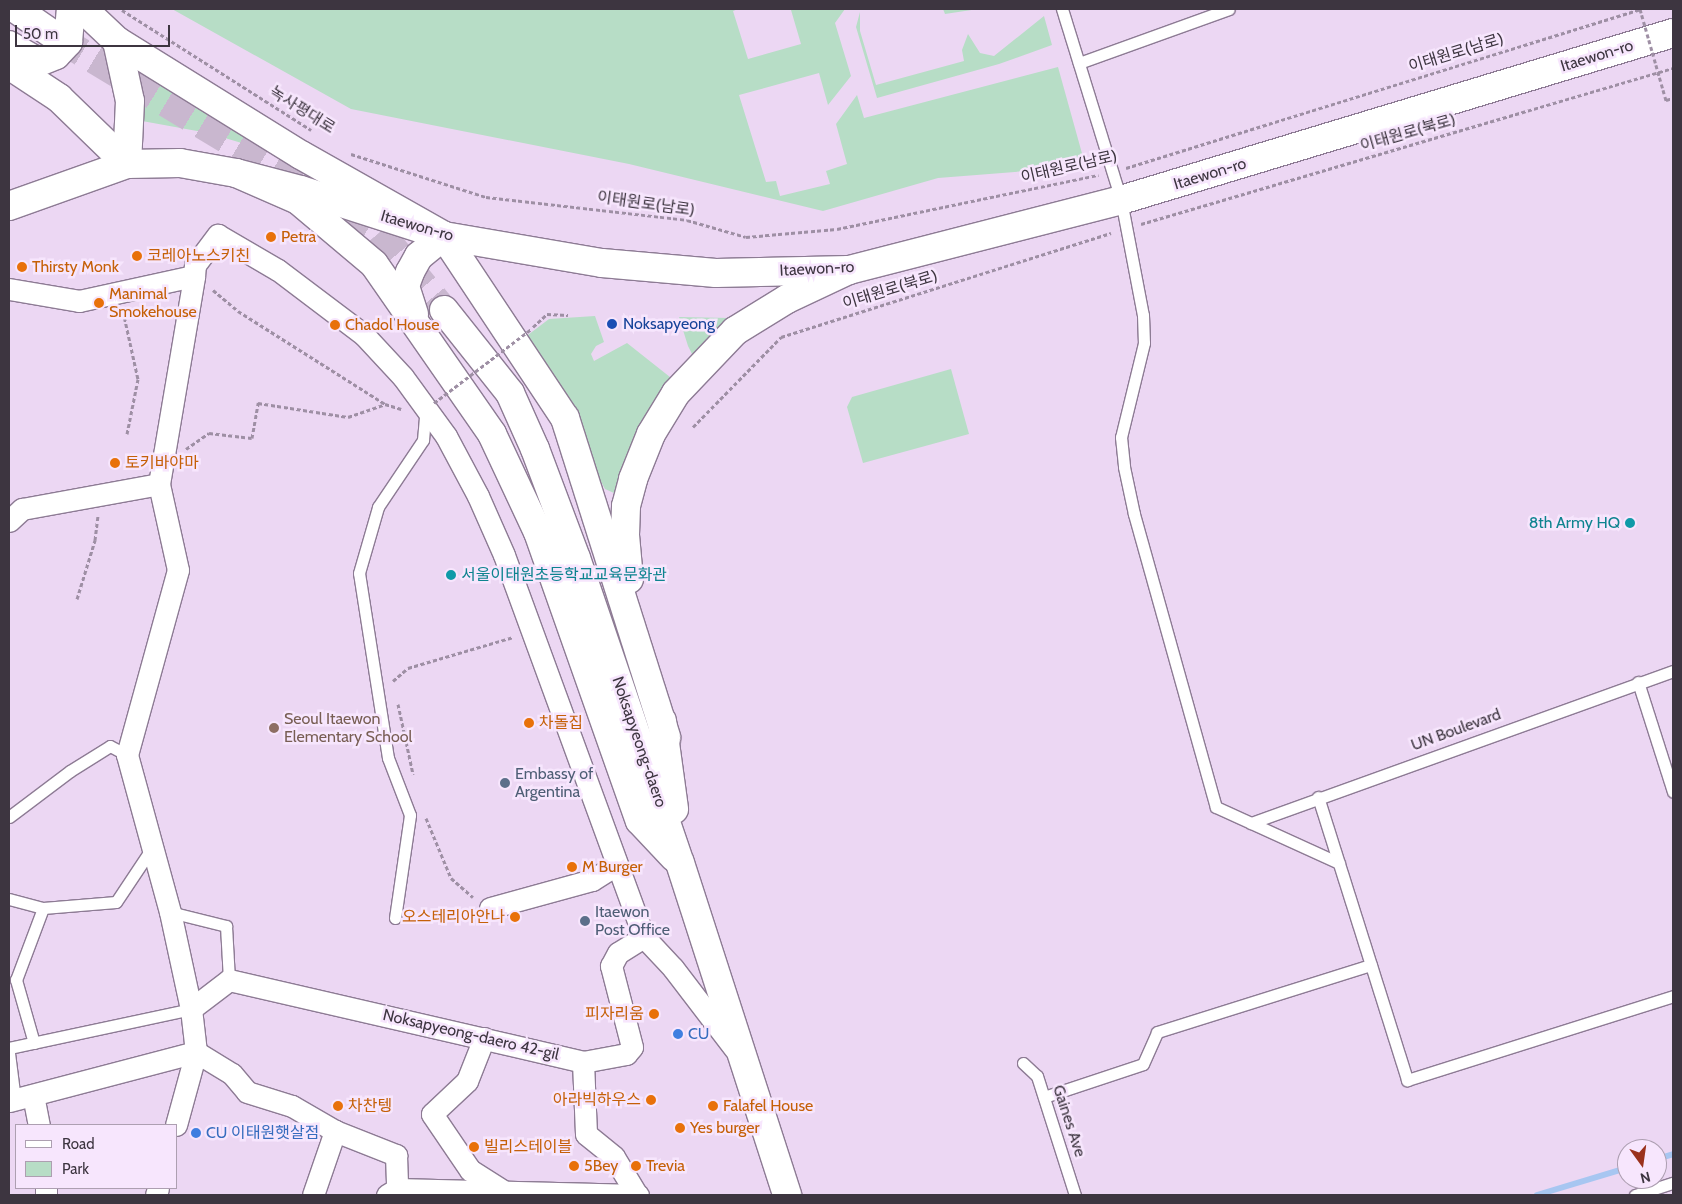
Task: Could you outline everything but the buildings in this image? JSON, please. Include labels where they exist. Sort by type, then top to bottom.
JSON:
[{"type":"main road","points":[[16,9],[58,38]]},
{"type":"main road","points":[[9,45],[39,62],[56,55],[68,42],[70,9]]},
{"type":"main road","points":[[84,9],[117,41],[302,154],[444,236],[565,418],[666,737]]},
{"type":"main road","name":"Itaewon-ro","points":[[9,206],[127,164],[180,163],[236,173],[444,236],[602,263],[716,273],[849,270],[1121,200],[1673,33]]},
{"type":"main road","points":[[117,41],[130,101],[127,164]]},
{"type":"main road","points":[[9,65],[59,98],[127,164]]},
{"type":"main road","points":[[236,173],[298,200],[374,264],[492,434],[538,532],[640,821],[680,863]]},
{"type":"main road","points":[[416,323],[405,286],[420,256],[444,236]]},
{"type":"main road","points":[[680,863],[666,737],[627,566],[626,506],[641,458],[651,434],[676,393],[714,350],[763,312],[849,270]]},
{"type":"main road","name":"Noksapyeong-daero","points":[[444,310],[510,393],[536,448],[576,558],[748,1065],[787,1195]]},
{"type":"street","points":[[176,1124],[196,1052],[192,1009],[170,912],[127,755],[178,570],[160,475],[195,265],[218,234],[278,270],[364,335],[432,409],[474,487],[504,555],[616,865],[644,936],[673,968],[748,1065]]},
{"type":"street","points":[[9,289],[79,301],[194,276]]},
{"type":"street","points":[[13,509],[101,497],[160,475]]},
{"type":"street","points":[[485,906],[592,880],[616,865]]},
{"type":"street","name":"Noksapyeong-daero 42-gil","points":[[229,980],[584,1062],[626,1054],[632,1047],[611,966],[618,953],[644,936]]},
{"type":"street","points":[[192,1009],[229,980]]},
{"type":"street","points":[[484,1038],[467,1081],[432,1114],[470,1170],[506,1192]]},
{"type":"street","points":[[38,1124],[19,1099],[196,1052],[232,1074],[247,1092],[292,1106],[335,1131],[396,1154],[392,1192],[638,1195]]},
{"type":"street","points":[[584,1062],[586,1134],[614,1157],[638,1195]]},
{"type":"street","points":[[313,1195],[335,1131]]},
{"type":"lane","points":[[1062,9],[1121,200],[1143,316],[1144,343],[1121,437],[1132,505],[1216,807],[1339,863]]},
{"type":"lane","points":[[1079,63],[1229,9]]},
{"type":"lane","points":[[395,918],[410,815],[388,758],[359,573],[378,507],[423,440],[425,416],[432,409]]},
{"type":"lane","name":"UN Boulevard","points":[[1251,822],[1673,671]]},
{"type":"lane","points":[[1638,682],[1673,792]]},
{"type":"lane","points":[[9,817],[70,771],[110,746],[127,755]]},
{"type":"lane","points":[[1318,797],[1407,1080],[1673,996]]},
{"type":"lane","points":[[9,899],[43,908],[116,902],[152,848]]},
{"type":"lane","points":[[34,1043],[16,980],[43,908]]},
{"type":"lane","points":[[170,912],[226,926],[229,980]]},
{"type":"lane","points":[[1044,1097],[1143,1064],[1157,1032],[1371,965]]},
{"type":"lane","points":[[9,1048],[192,1009]]},
{"type":"lane","points":[[9,1053],[19,1099]]},
{"type":"lane","name":"Gaines Ave","points":[[1023,1064],[1038,1076],[1075,1195]]},
{"type":"lane","points":[[1635,1195],[1673,1183]]},
{"type":"path","name":"녹사평대로","points":[[119,9],[319,136]]},
{"type":"path","points":[[1640,9],[1666,100],[1673,98]]},
{"type":"path","name":"이태원로(남로)","points":[[486,197],[688,220],[746,237],[837,229],[1112,172],[1640,9]]},
{"type":"path","name":"이태원로(북로)","points":[[1149,222],[1673,68]]},
{"type":"path","name":"녹사평대로","points":[[344,151],[486,197]]},
{"type":"path","name":"이태원로(북로)","points":[[693,427],[781,337],[1127,228]]},
{"type":"path","points":[[160,475],[210,433],[252,438],[258,403],[348,417],[385,404],[238,311],[194,276]]},
{"type":"path","points":[[118,291],[138,379],[127,434]]},
{"type":"path","points":[[432,409],[547,314],[568,314]]},
{"type":"path","points":[[77,599],[95,540],[101,497]]},
{"type":"path","points":[[394,688],[392,679],[408,668],[493,642]]},
{"type":"path","points":[[396,698],[416,782]]},
{"type":"path","points":[[424,809],[452,878],[485,906]]},
{"type":"green space","points":[[172,9],[738,9],[733,11],[748,59],[801,44],[791,10],[845,9],[835,23],[851,76],[828,105],[819,73],[739,95],[766,182],[776,181],[780,196],[830,184],[826,171],[847,164],[836,124],[857,95],[864,118],[1058,67],[1083,157],[1026,171],[938,178],[823,211],[629,164],[351,109]]},
{"type":"green space","points":[[943,9],[978,9],[945,14]]},
{"type":"green space","points":[[860,12],[860,31],[876,85],[964,61],[962,50],[968,34],[980,53],[994,56],[1044,16],[1052,45],[999,64],[877,98],[856,27]]},
{"type":"green space","points":[[136,68],[269,151],[208,133],[142,121],[142,88]]},
{"type":"green space","points":[[595,316],[604,342],[596,346],[591,354],[594,361],[627,343],[675,381],[619,490],[614,493],[605,489],[524,338],[549,319]]},
{"type":"green space","points":[[679,317],[730,318],[698,366],[688,346]]},
{"type":"green space","points":[[951,369],[969,434],[863,463],[847,407],[852,397]]},
{"type":"waterway","points":[[1667,1156],[1673,1154]]},
{"type":"waterway","points":[[1537,1195],[1617,1171]]},
{"type":"tunnel","points":[[58,38],[380,232],[444,310]]},
{"type":"place","name":"Petra","points":[[271,237]]},
{"type":"place","name":"코레아노스키친","points":[[137,256]]},
{"type":"place","name":"Thirsty Monk","points":[[22,267]]},
{"type":"place","name":"Manimal Smokehouse","points":[[99,303]]},
{"type":"place","name":"Noksapyeong","points":[[612,324]]},
{"type":"place","name":"Chadol House","points":[[335,325]]},
{"type":"place","name":"토키바야마","points":[[115,463]]},
{"type":"place","name":"8th Army HQ","points":[[1630,523]]},
{"type":"place","name":"서울이태원초등학교교육문화관","points":[[451,575]]},
{"type":"place","name":"차돌집","points":[[529,723]]},
{"type":"place","name":"Seoul Itaewon Elementary School","points":[[274,728]]},
{"type":"place","name":"Embassy of Argentina","points":[[505,783]]},
{"type":"place","name":"M Burger","points":[[572,867]]},
{"type":"place","name":"오스테리아안나","points":[[515,917]]},
{"type":"place","name":"Itaewon Post Office","points":[[585,921]]},
{"type":"place","name":"피자리움","points":[[654,1014]]},
{"type":"place","name":"CU","points":[[678,1034]]},
{"type":"place","name":"아라빅하우스","points":[[651,1100]]},
{"type":"place","name":"차찬텡","points":[[338,1106]]},
{"type":"place","name":"Falafel House","points":[[713,1106]]},
{"type":"place","name":"Yes burger","points":[[680,1128]]},
{"type":"place","name":"CU 이태원햇살점","points":[[196,1133]]},
{"type":"place","name":"빌리스테이블","points":[[474,1147]]},
{"type":"place","name":"5Bey","points":[[574,1166]]},
{"type":"place","name":"Trevia","points":[[636,1166]]}]
